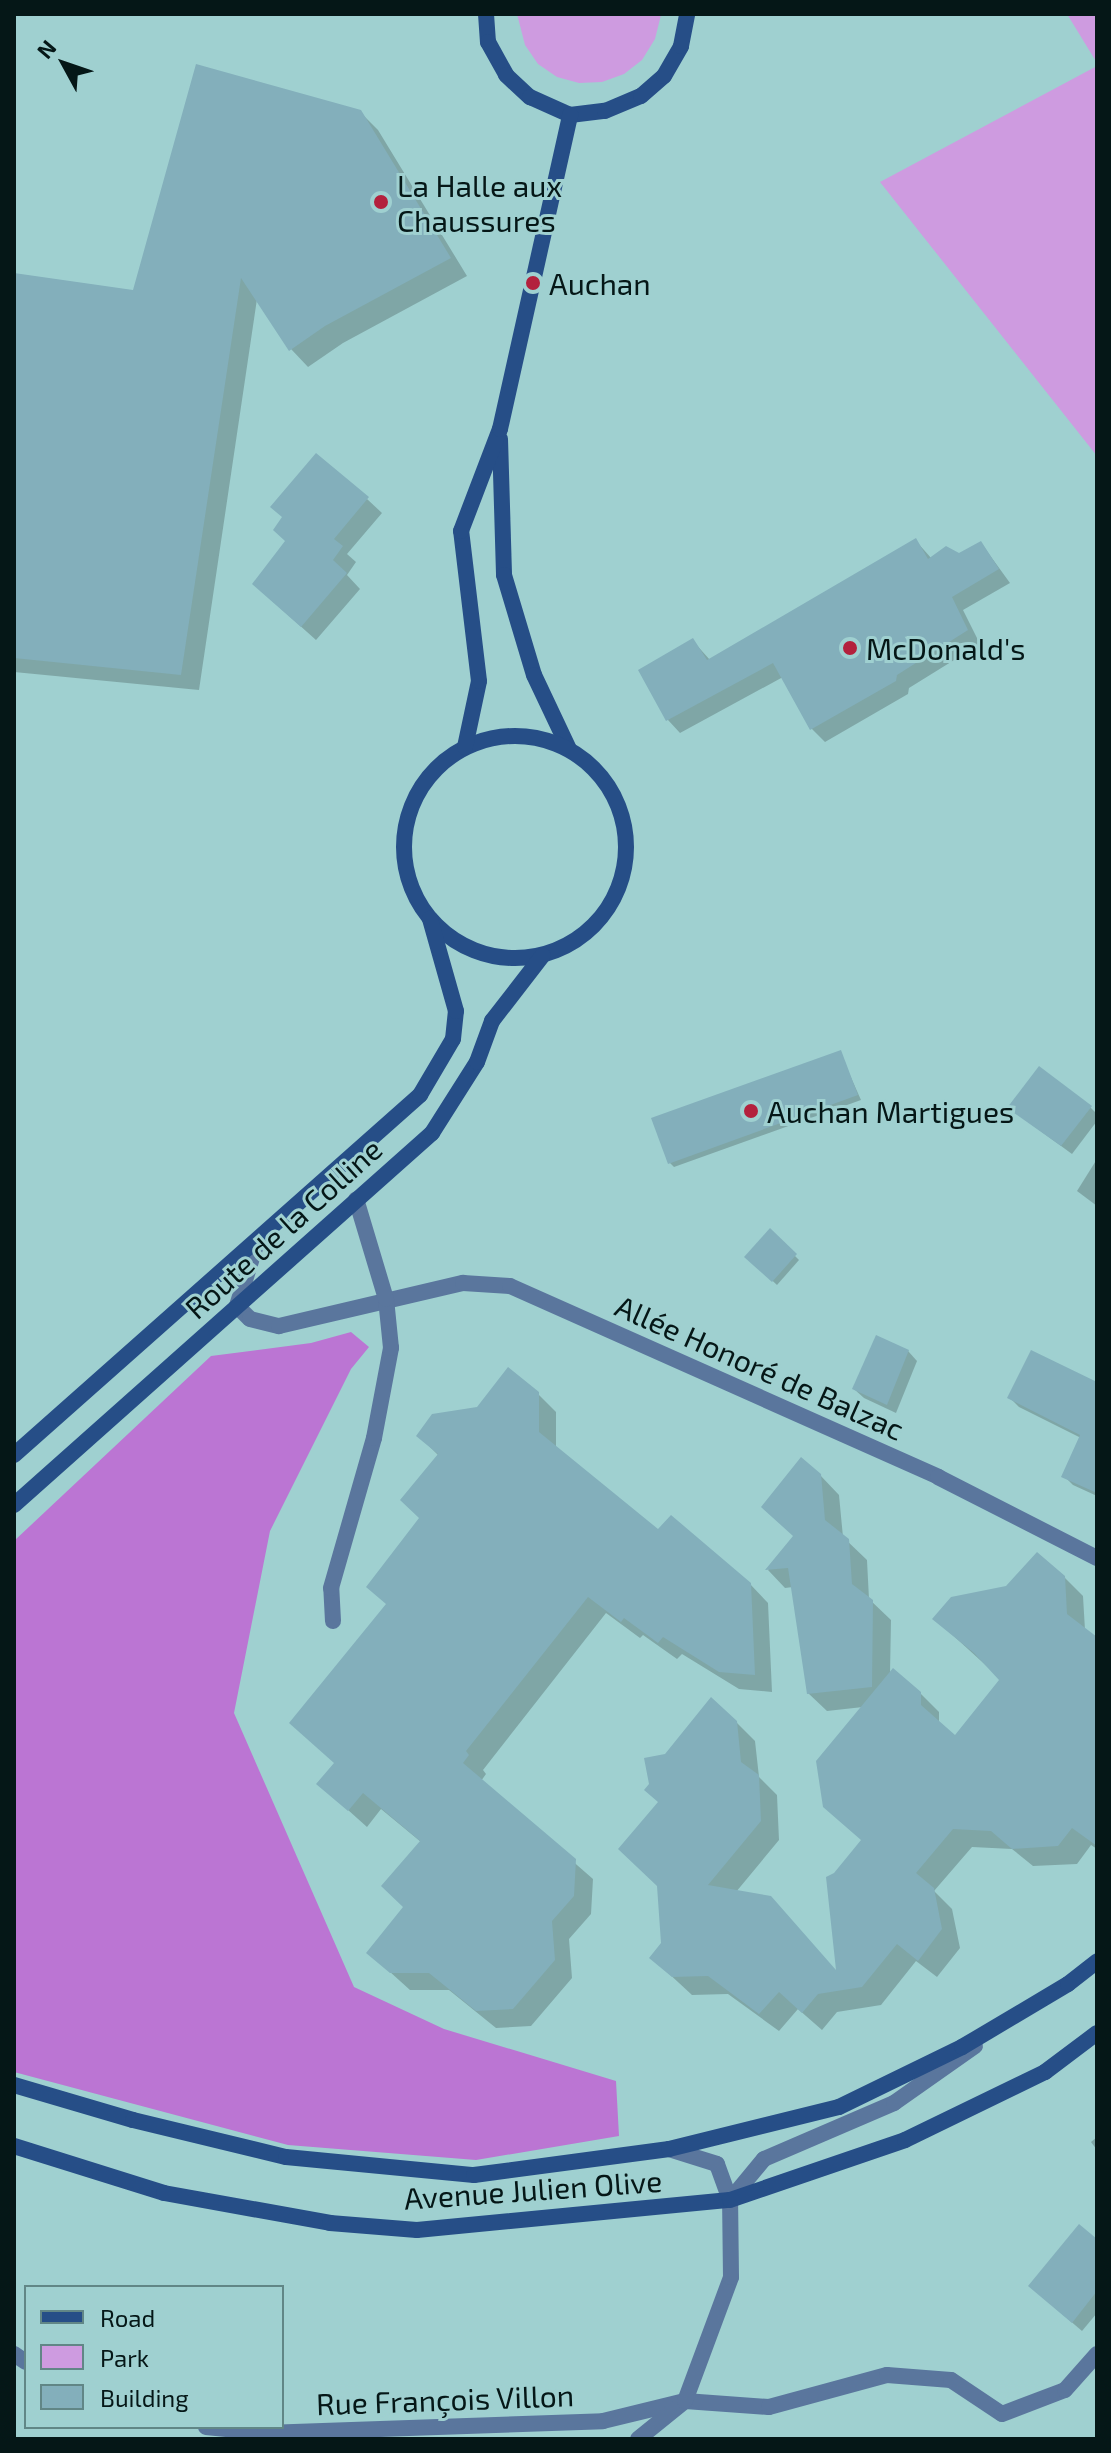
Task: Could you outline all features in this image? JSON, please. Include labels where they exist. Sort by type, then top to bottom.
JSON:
[{"type":"street","points":[[486,14],[488,42],[506,75],[530,97],[570,115],[605,111],[641,96],[664,76],[676,56],[687,14]]},
{"type":"street","points":[[465,747],[479,681],[461,531],[500,429],[570,115]]},
{"type":"street","points":[[500,429],[504,575],[534,675],[569,749]]},
{"type":"street","points":[[500,736],[535,737],[569,749],[594,768],[612,793],[624,823],[626,855],[619,886],[604,912],[577,940],[543,955],[511,959],[481,953],[453,940],[430,919],[415,898],[406,874],[403,848],[407,816],[422,786],[443,761],[465,747],[500,736]]},
{"type":"street","name":"Route de la Colline","points":[[14,1455],[420,1095],[453,1039],[456,1011],[430,919]]},
{"type":"street","name":"Route de la Colline","points":[[14,1505],[432,1133],[477,1062],[492,1021],[543,955]]},
{"type":"street","points":[[333,1621],[331,1588],[374,1438],[391,1348],[386,1299],[356,1199]]},
{"type":"street","points":[[237,1306],[257,1242]]},
{"type":"street","name":"Allée Honoré de Balzac","points":[[237,1306],[250,1319],[279,1326],[463,1283],[510,1286],[938,1477],[1097,1558]]},
{"type":"street","name":"Avenue Julien Olive","points":[[730,2200],[764,2159],[894,2103],[1097,1961]]},
{"type":"street","name":"Avenue Julien Olive","points":[[14,2085],[133,2120],[286,2157],[474,2175],[669,2149],[839,2107],[962,2047],[1038,2002]]},
{"type":"street","name":"Avenue Julien Olive","points":[[14,2146],[164,2193],[315,2221],[417,2230],[730,2200],[905,2140],[1045,2072],[1097,2033]]},
{"type":"street","name":"Avenue Julien Olive","points":[[669,2149],[717,2164],[730,2200]]},
{"type":"street","points":[[638,2439],[685,2401],[731,2277],[730,2200]]},
{"type":"street","name":"Rue François Villon","points":[[226,2429],[265,2433],[603,2421],[685,2401],[769,2407],[887,2375],[951,2380],[1002,2414],[1065,2390],[1097,2354]]},
{"type":"green space","points":[[517,14],[661,15],[655,39],[642,60],[624,74],[602,82],[579,83],[557,77],[538,64],[525,45]]},
{"type":"green space","points":[[1067,14],[1097,14],[1097,63]]},
{"type":"green space","points":[[1097,66],[1097,456],[880,182]]},
{"type":"shaded area","points":[[351,1332],[369,1347],[351,1369],[270,1531],[234,1713],[354,1987],[444,2029],[616,2081],[619,2136],[476,2160],[288,2145],[14,2072],[14,1541],[211,1356],[311,1343]]},
{"type":"building","points":[[196,64],[361,110],[451,258],[325,326],[289,351],[241,278],[181,675],[14,658],[14,273],[133,290]]},
{"type":"building","points":[[316,453],[369,497],[334,539],[343,546],[333,560],[347,573],[301,627],[252,584],[285,541],[273,530],[282,517],[270,507]]},
{"type":"building","points":[[916,538],[928,559],[946,546],[959,553],[981,541],[999,569],[952,597],[968,630],[897,675],[896,681],[810,730],[773,663],[666,721],[638,670],[693,638],[707,660]]},
{"type":"building","points":[[841,1050],[858,1095],[668,1164],[651,1118]]},
{"type":"building","points":[[1039,1066],[1092,1106],[1061,1146],[1007,1108]]},
{"type":"building","points":[[770,1228],[797,1254],[772,1282],[744,1257]]},
{"type":"building","points":[[876,1335],[909,1350],[887,1405],[852,1389]]},
{"type":"building","points":[[1031,1350],[1097,1382],[1097,1493],[1061,1477],[1080,1435],[1007,1398]]},
{"type":"building","points":[[508,1367],[539,1392],[539,1432],[658,1529],[671,1515],[751,1583],[755,1675],[719,1672],[663,1637],[658,1643],[624,1618],[621,1622],[588,1597],[466,1751],[469,1755],[463,1763],[576,1859],[574,1896],[552,1921],[555,1960],[513,2009],[476,2011],[429,1973],[390,1973],[366,1953],[403,1907],[381,1886],[420,1841],[363,1793],[348,1811],[316,1784],[334,1763],[289,1723],[386,1604],[366,1587],[419,1518],[400,1500],[438,1454],[416,1436],[432,1414],[477,1407]]},
{"type":"building","points":[[801,1457],[821,1474],[825,1520],[849,1539],[852,1584],[873,1600],[872,1687],[807,1694],[788,1568],[765,1570],[793,1536],[761,1507]]},
{"type":"building","points":[[1037,1552],[1065,1576],[1067,1614],[1097,1637],[1097,1846],[1072,1828],[1058,1846],[1012,1849],[991,1831],[953,1829],[916,1873],[934,1888],[942,1929],[918,1961],[897,1944],[862,1987],[818,1994],[802,2013],[779,1992],[759,2014],[708,1976],[672,1977],[649,1958],[661,1943],[657,1886],[618,1849],[658,1802],[644,1790],[649,1784],[644,1758],[665,1754],[711,1697],[737,1721],[741,1762],[759,1775],[761,1821],[708,1885],[771,1896],[836,1970],[826,1877],[834,1873],[861,1840],[823,1807],[816,1761],[893,1668],[921,1692],[921,1705],[955,1735],[999,1680],[974,1653],[932,1619],[951,1597],[1006,1586]]},
{"type":"building","points":[[1079,2224],[1097,2239],[1097,2291],[1072,2323],[1028,2286]]},
{"type":"place","name":"La Halle aux Chaussures","points":[[381,202]]},
{"type":"place","name":"Auchan","points":[[533,283]]},
{"type":"place","name":"McDonald's","points":[[850,648]]},
{"type":"place","name":"Auchan Martigues","points":[[751,1111]]}]
